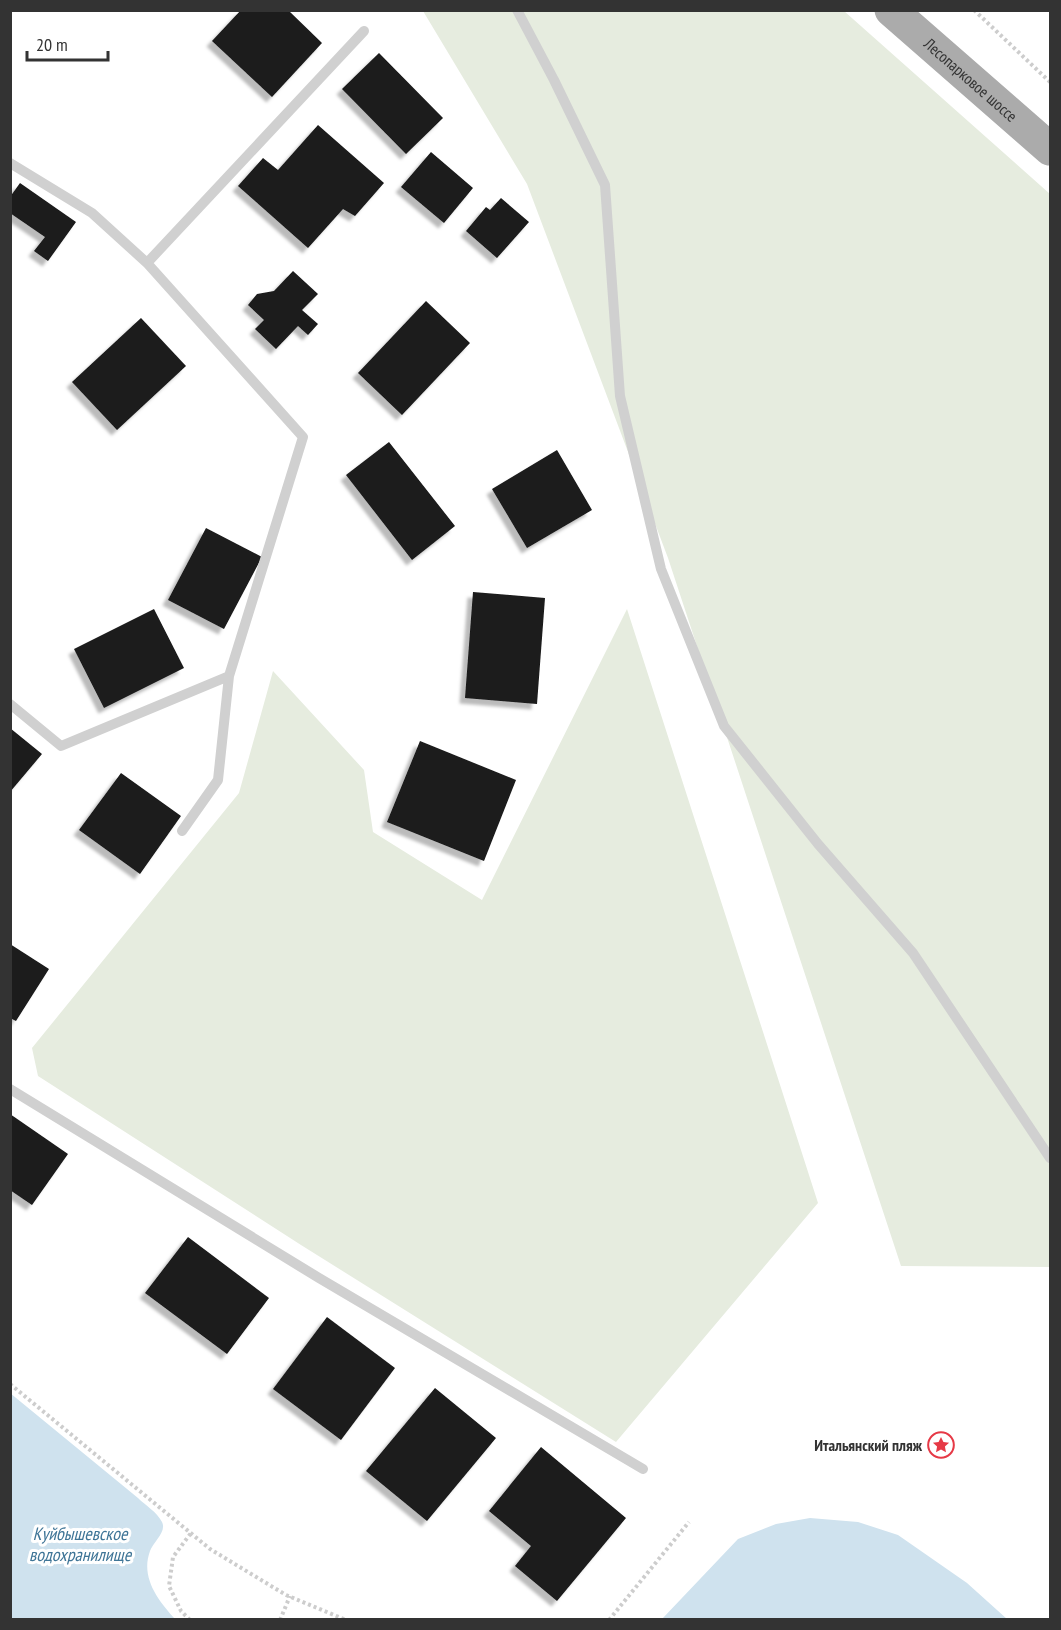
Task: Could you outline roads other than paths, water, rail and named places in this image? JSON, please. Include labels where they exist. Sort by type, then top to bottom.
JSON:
[{"type":"main road","name":"Лесопарковое шоссе","points":[[891,10],[1050,149]]},
{"type":"lane","points":[[517,10],[605,185],[620,396],[661,569],[724,726],[818,844],[913,953],[1050,1158]]},
{"type":"lane","points":[[147,263],[364,32]]},
{"type":"lane","points":[[10,163],[92,213],[147,263],[303,436],[229,676],[218,780],[182,831]]},
{"type":"lane","points":[[10,704],[61,746],[229,676]]},
{"type":"lane","points":[[10,1089],[319,1278],[643,1469]]},
{"type":"water","name":"Куйбышевское водохранилище","points":[[10,1393],[160,1518],[163,1529],[150,1551],[147,1570],[157,1597],[175,1619],[11,1619]]},
{"type":"water","points":[[810,1518],[858,1522],[898,1535],[967,1583],[1007,1619],[662,1619],[738,1539],[776,1524]]},
{"type":"place","name":"Итальянский пляж","points":[[941,1445]]}]
